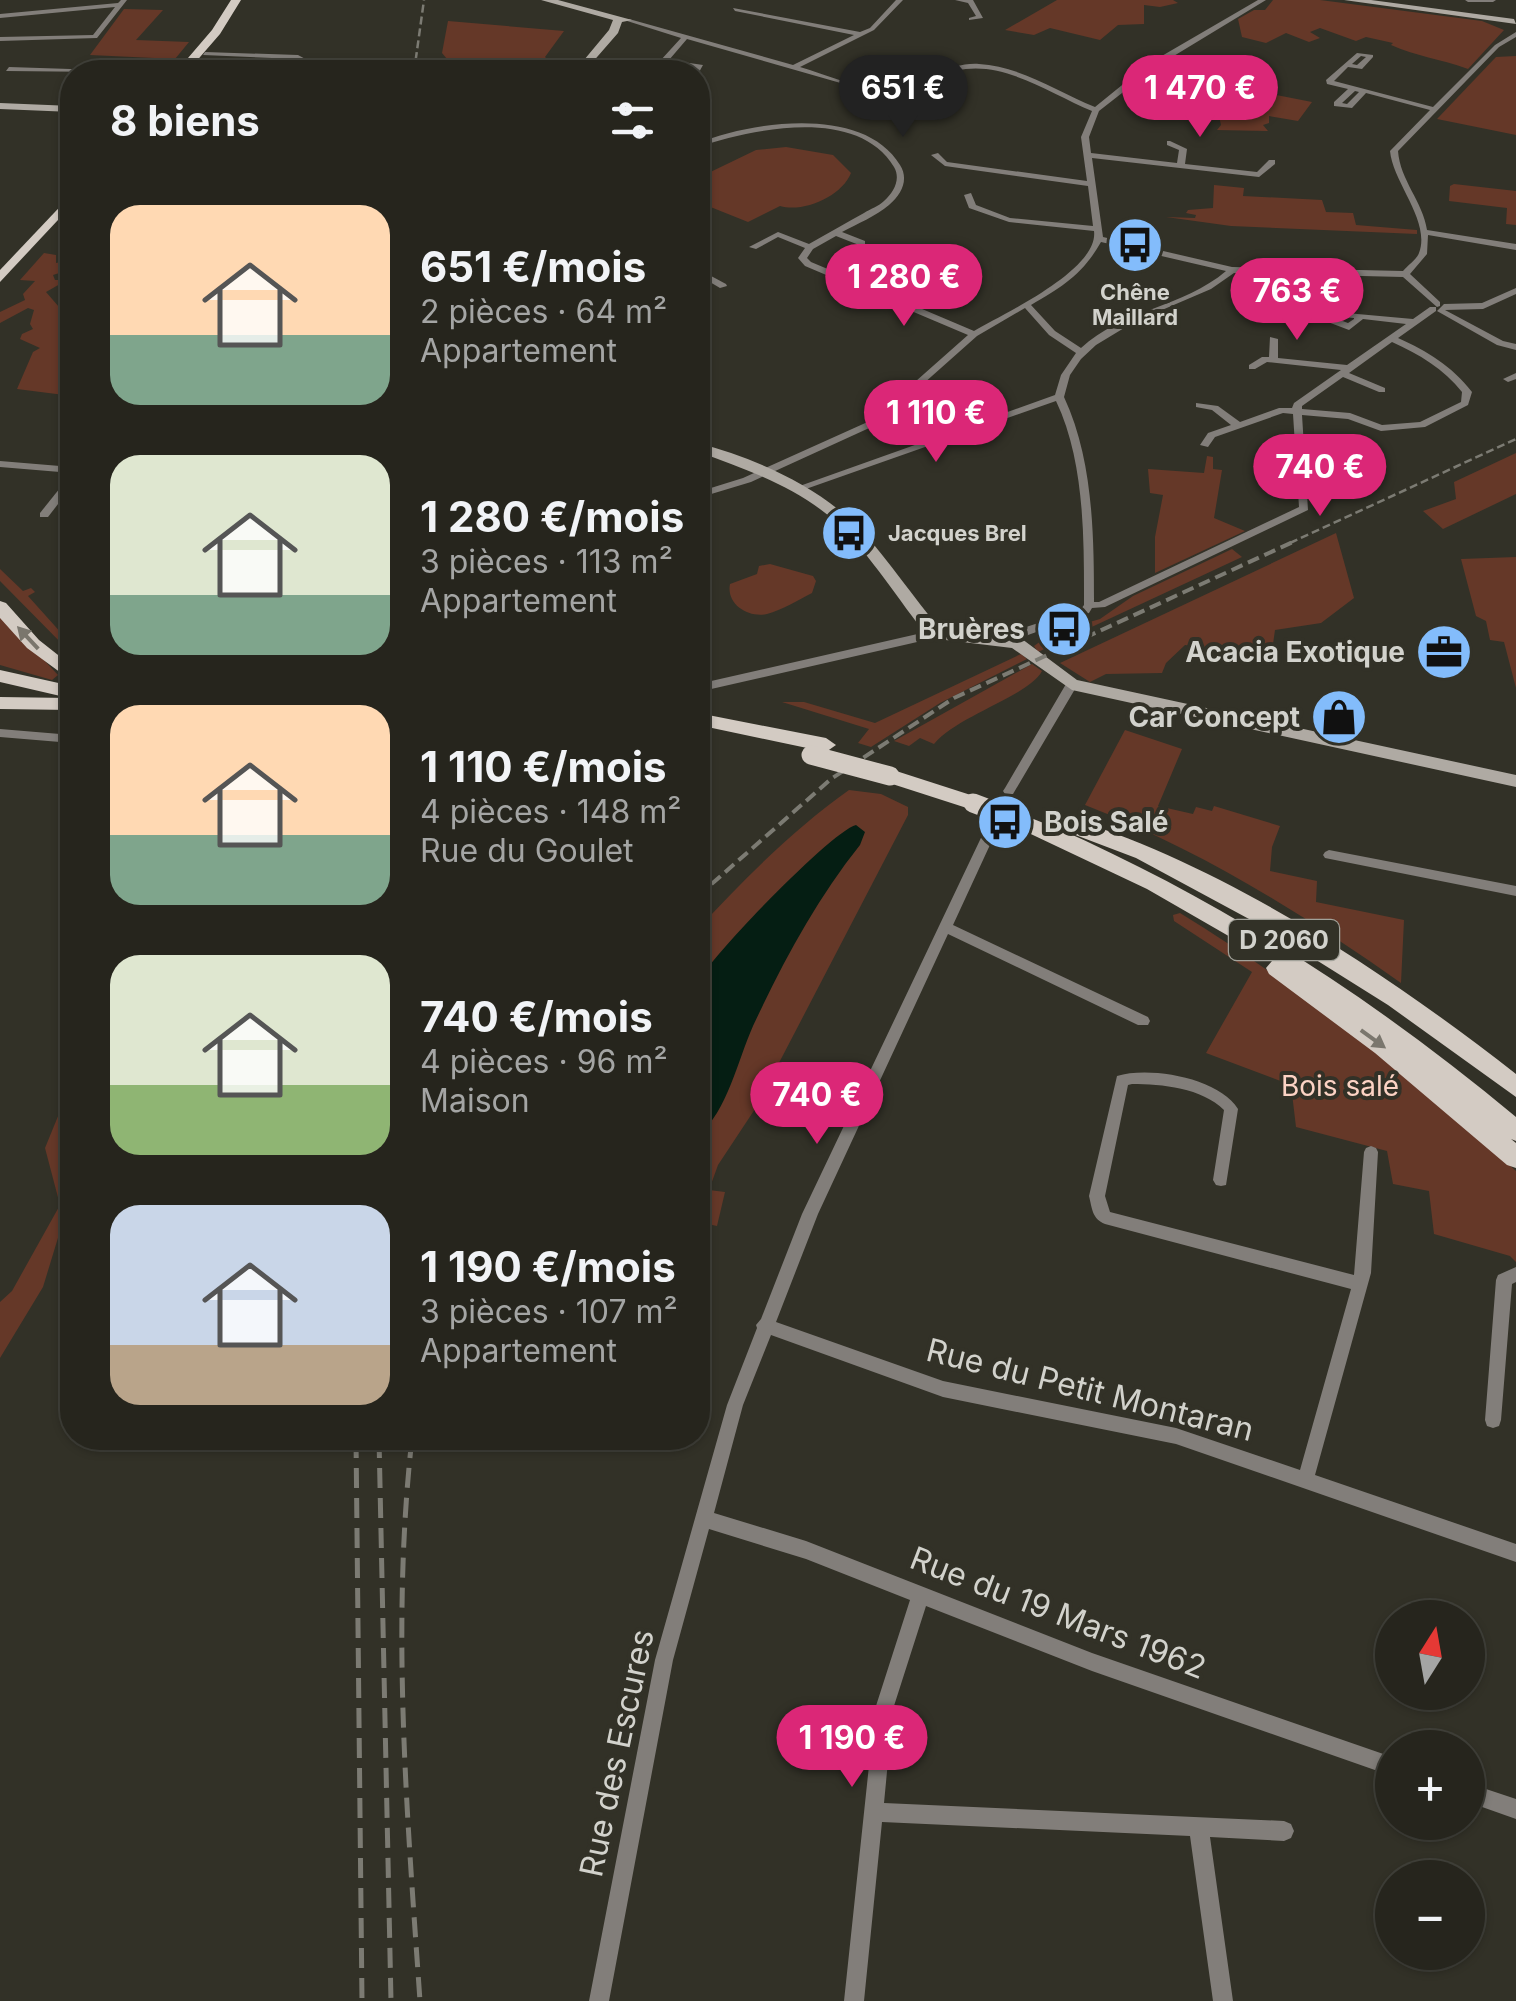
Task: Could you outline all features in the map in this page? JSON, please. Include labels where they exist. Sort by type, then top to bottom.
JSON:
[{"type":"main road","points":[[198,60],[240,0]]},
{"type":"main road","points":[[194,60],[240,0]]},
{"type":"main road","points":[[0,278],[60,216]]},
{"type":"main road","points":[[0,290],[60,218]]},
{"type":"main road","points":[[0,607],[60,665]]},
{"type":"main road","points":[[0,676],[31,696]]},
{"type":"main road","points":[[0,690],[60,702]]},
{"type":"main road","points":[[0,703],[60,693]]},
{"type":"main road","name":"D 2060","points":[[710,722],[895,770],[1063,824],[1212,897],[1320,962],[1442,1050],[1516,1111]]},
{"type":"main road","name":"D 2060","points":[[710,734],[819,750]]},
{"type":"main road","name":"D 2060","points":[[1024,814],[1252,936],[1416,1048],[1516,1131]]},
{"type":"main road","points":[[1063,824],[1144,852],[1234,899],[1370,978],[1516,1087]]},
{"type":"main road","points":[[1152,880],[1382,1046],[1516,1158]]},
{"type":"street","points":[[2,17],[21,0]]},
{"type":"street","points":[[546,0],[865,88],[894,91],[916,87],[952,70],[986,66],[1096,110]]},
{"type":"street","points":[[793,68],[862,34],[884,20],[900,0]]},
{"type":"street","points":[[958,0],[985,2]]},
{"type":"street","points":[[710,492],[762,474],[874,422],[974,334],[1064,282],[1088,258],[1098,234],[1085,137],[1096,110],[1151,66],[1263,0]]},
{"type":"street","points":[[1349,0],[1516,22],[1497,46],[1397,145],[1393,157],[1419,206],[1423,232],[1423,254],[1404,274]]},
{"type":"street","points":[[1468,0],[1493,0]]},
{"type":"street","points":[[970,1],[980,18],[971,19]]},
{"type":"street","points":[[2,17],[122,3]]},
{"type":"street","points":[[0,39],[95,38],[122,3]]},
{"type":"street","points":[[735,10],[862,34]]},
{"type":"street","points":[[589,60],[620,22]]},
{"type":"street","points":[[665,60],[686,36]]},
{"type":"street","points":[[205,54],[306,60]]},
{"type":"street","points":[[1348,65],[1330,81],[1434,109]]},
{"type":"street","points":[[0,80],[4,68],[60,74]]},
{"type":"street","points":[[1352,88],[1337,104],[1349,106],[1364,92]]},
{"type":"street","points":[[0,106],[60,108]]},
{"type":"street","points":[[710,140],[737,130],[790,125],[840,131],[884,147],[900,166],[901,183],[887,203],[810,247],[802,255],[805,262],[974,334]]},
{"type":"street","points":[[1170,143],[1183,149],[1181,164]]},
{"type":"street","points":[[936,155],[945,164],[1091,184]]},
{"type":"street","points":[[1087,155],[1259,175],[1272,162]]},
{"type":"street","points":[[968,195],[972,206],[1009,220],[1098,234],[1232,270],[1404,274],[1439,308],[1500,343],[1516,347]]},
{"type":"street","points":[[1423,232],[1516,246]]},
{"type":"street","points":[[836,233],[862,243]]},
{"type":"street","points":[[753,247],[778,234],[810,247]]},
{"type":"street","points":[[842,279],[867,263]]},
{"type":"street","points":[[1011,642],[1024,632],[1085,611],[1089,605],[1078,456],[1060,397],[1062,382],[1082,353],[1101,335],[1212,285],[1232,270]]},
{"type":"street","points":[[710,279],[723,286]]},
{"type":"street","points":[[1089,605],[1101,605],[1304,508],[1297,405],[1439,308],[1483,306],[1516,291]]},
{"type":"street","points":[[1027,305],[1052,334],[1082,353]]},
{"type":"street","points":[[1356,314],[1414,322]]},
{"type":"street","points":[[1206,445],[1211,435],[1282,410],[1350,416],[1382,428],[1422,425],[1465,402],[1467,396],[1461,384],[1416,348],[1390,338]]},
{"type":"street","points":[[1273,339],[1274,360]]},
{"type":"street","points":[[1252,367],[1265,359],[1344,371],[1382,390]]},
{"type":"street","points":[[799,488],[1060,397]]},
{"type":"street","points":[[1200,405],[1215,408],[1238,425]]},
{"type":"street","points":[[710,452],[799,488],[826,506],[854,532],[934,634]]},
{"type":"street","points":[[0,464],[60,469]]},
{"type":"street","points":[[44,515],[60,495]]},
{"type":"street","points":[[710,685],[934,634],[1011,642],[1072,684],[1516,781]]},
{"type":"street","points":[[1009,791],[1072,684]]},
{"type":"street","points":[[0,733],[60,739]]},
{"type":"street","name":"Rue des Escures","points":[[599,2001],[664,1660],[735,1405],[810,1214],[994,821]]},
{"type":"street","points":[[1329,854],[1516,890]]},
{"type":"street","points":[[946,927],[1142,1021]]},
{"type":"street","points":[[1220,1180],[1229,1102],[1216,1093],[1138,1075],[1122,1080],[1097,1196],[1097,1204],[1106,1217],[1360,1284]]},
{"type":"street","points":[[1306,1478],[1360,1284],[1371,1152]]},
{"type":"street","points":[[1493,1420],[1510,1305],[1504,1280],[1516,1274]]},
{"type":"street","name":"Rue du Petit Montaran","points":[[764,1325],[943,1390],[1176,1436],[1516,1553]]},
{"type":"street","name":"Rue du 19 Mars 1962","points":[[702,1518],[806,1550],[1092,1662],[1375,1760]]},
{"type":"street","points":[[854,2001],[884,1709],[921,1594]]},
{"type":"street","points":[[1485,1799],[1516,1809]]},
{"type":"street","points":[[874,1812],[1284,1831]]},
{"type":"street","points":[[1199,1827],[1223,2001]]},
{"type":"green space","points":[[1057,0],[1178,3],[1144,5],[1144,24],[1118,25],[1100,40],[1050,28],[1034,35],[1005,30]]},
{"type":"green space","points":[[1273,0],[1320,0],[1482,21],[1504,30],[1468,69],[1400,49],[1393,43],[1366,37],[1356,41],[1320,28],[1310,32],[1320,38],[1309,42],[1286,33],[1266,43],[1242,37],[1238,19],[1254,10],[1265,10]]},
{"type":"green space","points":[[124,9],[163,10],[136,40],[189,42],[175,59],[90,55]]},
{"type":"green space","points":[[448,21],[564,31],[545,57],[548,60],[451,60],[442,53]]},
{"type":"green space","points":[[1516,56],[1516,135],[1437,119],[1496,57]]},
{"type":"green space","points":[[1129,89],[1190,103],[1240,105],[1242,110],[1260,113],[1264,107],[1252,98],[1261,92],[1312,102],[1298,121],[1269,116],[1269,123],[1263,125],[1268,131],[1217,130],[1221,125],[1219,116],[1193,112],[1195,108]]},
{"type":"green space","points":[[786,147],[833,155],[851,173],[839,189],[821,201],[800,207],[780,206],[748,222],[710,207],[710,172],[756,150]]},
{"type":"green space","points":[[1214,185],[1244,188],[1243,196],[1322,200],[1326,212],[1353,213],[1356,225],[1417,230],[1417,234],[1231,226],[1166,217],[1195,218],[1196,215],[1186,213],[1188,210],[1213,208]]},
{"type":"green space","points":[[1450,186],[1516,191],[1516,225],[1506,224],[1507,208],[1449,201]]},
{"type":"green space","points":[[44,253],[56,255],[60,273],[53,275],[60,284],[46,292],[60,308],[60,394],[17,389],[33,352],[40,348],[20,339],[33,329],[30,324],[34,310],[28,308],[0,323],[0,312],[25,300],[23,294],[35,281],[20,280]]},
{"type":"green space","points":[[1516,453],[1516,494],[1443,529],[1423,511],[1456,499],[1454,482]]},
{"type":"green space","points":[[1207,456],[1213,457],[1213,469],[1222,470],[1214,518],[1245,531],[1155,573],[1155,537],[1163,495],[1150,493],[1148,469],[1204,473]]},
{"type":"green space","points":[[1336,533],[1354,598],[1321,623],[1275,630],[1272,651],[1256,655],[1185,645],[1166,663],[1162,673],[1106,674],[1090,682],[1060,663]]},
{"type":"green space","points":[[1232,549],[1242,557],[1038,652],[1034,646],[1052,633],[1100,619],[1133,596]]},
{"type":"green space","points":[[1516,557],[1516,688],[1504,642],[1490,640],[1486,621],[1476,616],[1461,559]]},
{"type":"green space","points":[[770,564],[813,576],[816,581],[812,593],[767,614],[753,614],[740,608],[731,598],[730,584],[757,574],[759,566]]},
{"type":"green space","points":[[0,569],[23,591],[31,588],[35,592],[28,596],[60,632],[60,642],[0,581]]},
{"type":"green space","points":[[0,613],[58,675],[52,680],[0,665]]},
{"type":"green space","points":[[1021,654],[1027,659],[940,703],[871,747],[858,743],[869,729],[782,702],[804,702],[875,723]]},
{"type":"green space","points":[[1032,664],[1042,671],[1035,680],[959,724],[934,744],[920,738],[909,746],[894,741]]},
{"type":"green space","points":[[1125,730],[1182,749],[1158,806],[1193,814],[1196,807],[1212,811],[1214,806],[1280,826],[1272,847],[1270,871],[1317,881],[1316,902],[1404,920],[1401,983],[1326,932],[1209,862],[1085,805]]},
{"type":"green space","points":[[849,790],[881,794],[908,807],[908,815],[755,1109],[718,1165],[710,1187],[710,916],[809,821]]},
{"type":"green space","name":"Bois salé","points":[[1180,913],[1354,1034],[1516,1171],[1516,1262],[1510,1256],[1434,1234],[1429,1191],[1393,1184],[1387,1151],[1296,1127],[1291,1085],[1206,1053],[1252,972],[1174,921],[1173,915]]},
{"type":"green space","points":[[60,1111],[60,1205],[45,1148]]},
{"type":"green space","points":[[710,1190],[725,1192],[717,1226],[710,1225]]},
{"type":"green space","points":[[60,1205],[60,1231],[43,1287],[0,1358],[0,1302],[12,1291]]},
{"type":"shaded area","points":[[856,825],[865,832],[788,955],[710,1122],[710,964],[773,896],[843,832]]},
{"type":"railway","points":[[416,60],[424,0]]},
{"type":"railway","points":[[1290,543],[1516,439]]},
{"type":"railway","points":[[710,885],[831,779],[954,698],[1295,541]]},
{"type":"railway","points":[[356,1450],[362,2001]]},
{"type":"railway","points":[[379,1450],[391,2001]]},
{"type":"railway","points":[[411,1450],[403,1579],[403,1720],[420,2001]]},
{"type":"place","name":"Chêne Maillard","points":[[1135,245]]},
{"type":"place","name":"Jacques Brel","points":[[849,533]]},
{"type":"place","name":"Bruères","points":[[1064,629]]},
{"type":"place","name":"Acacia Exotique","points":[[1444,652]]},
{"type":"place","name":"Car Concept","points":[[1339,717]]},
{"type":"place","name":"Bois Salé","points":[[1005,822]]}]
